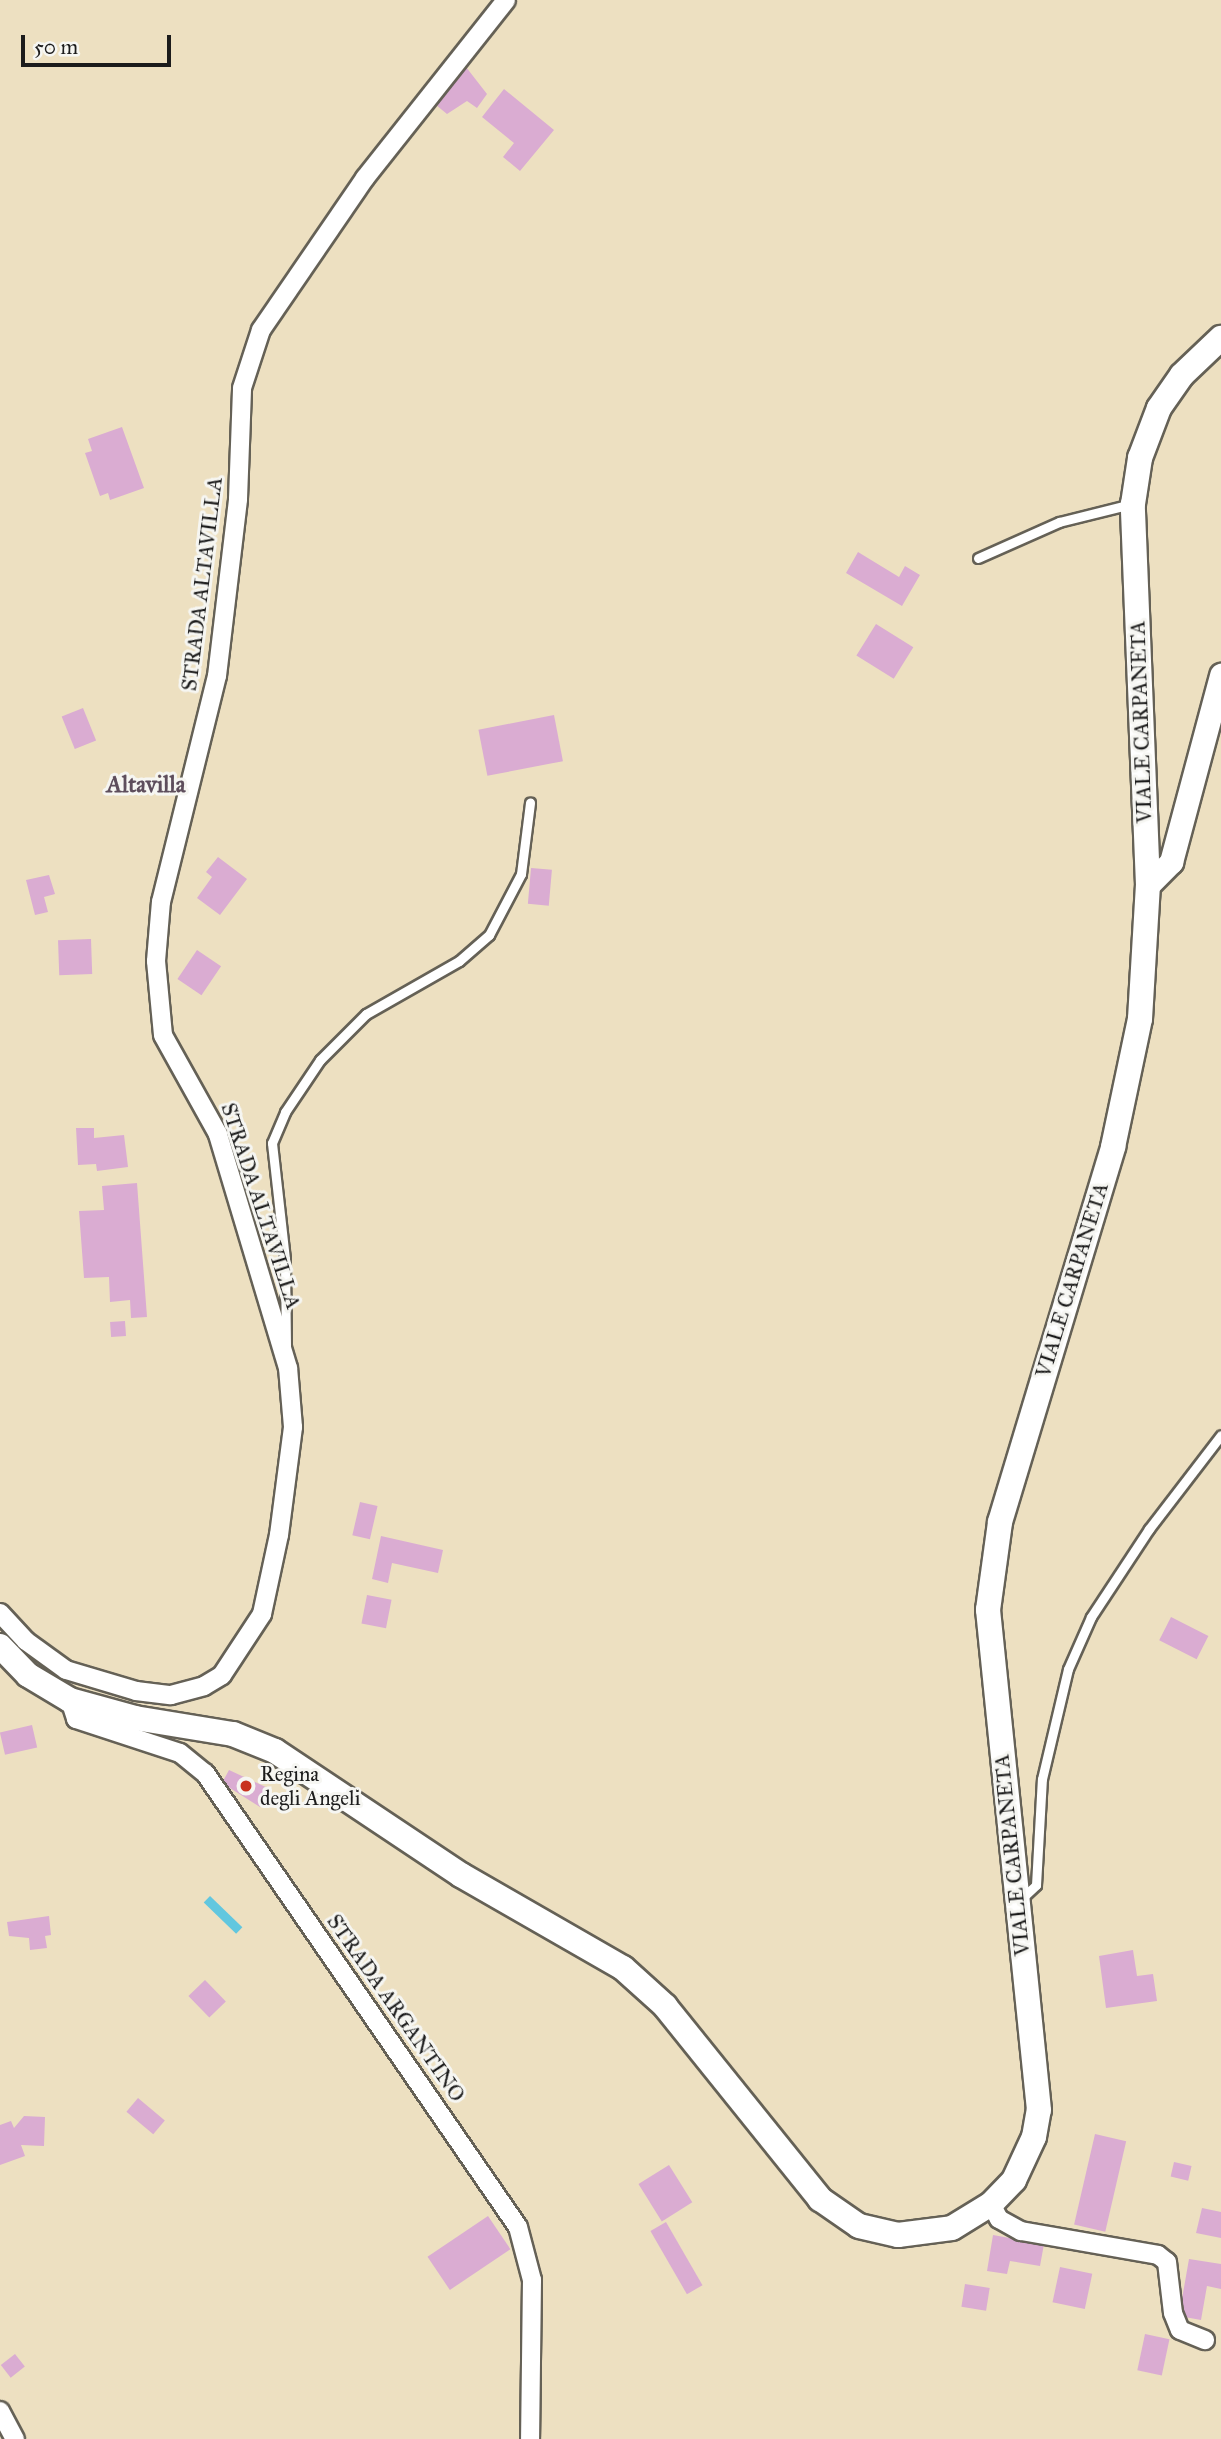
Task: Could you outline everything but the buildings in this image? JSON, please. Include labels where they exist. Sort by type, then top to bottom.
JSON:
[{"type":"main road","name":"VIALE CARPANETA","points":[[0,1646],[28,1675],[70,1700],[135,1718],[233,1734],[275,1751],[461,1875],[623,1968],[665,2006],[820,2199],[859,2226],[898,2235],[952,2228],[991,2204],[1014,2180],[1027,2157],[1039,2110],[1015,1902],[989,1598],[1007,1495],[1113,1147],[1140,1018],[1148,885],[1133,504],[1140,458],[1159,408],[1182,375],[1221,338]]},
{"type":"street","name":"STRADA ALTAVILLA","points":[[0,1614],[26,1641],[66,1670],[97,1682],[171,1695],[204,1686],[222,1675],[262,1614],[272,1574],[293,1427],[285,1355],[218,1134],[163,1035],[156,961],[161,902],[217,676],[238,499],[242,388],[272,308],[365,178],[506,0]]},
{"type":"street","points":[[1148,885],[1165,872],[1174,852],[1221,675]]},
{"type":"street","name":"STRADA ARGANTINO","points":[[70,1700],[76,1719],[180,1753],[205,1773],[518,2227],[532,2280],[530,2439]]},
{"type":"street","points":[[991,2204],[999,2219],[1020,2231],[1158,2255],[1167,2262],[1173,2313],[1180,2330],[1205,2340]]},
{"type":"street","points":[[0,2411],[15,2439]]},
{"type":"lane","points":[[978,558],[1059,522],[1133,504]]},
{"type":"lane","points":[[285,1355],[285,1259],[272,1143],[285,1111],[320,1060],[366,1014],[460,961],[489,935],[521,874],[530,803]]},
{"type":"lane","points":[[1015,1902],[1036,1885],[1042,1779],[1068,1669],[1091,1617],[1149,1529],[1221,1435]]},
{"type":"water","points":[[210,1896],[242,1927],[236,1934],[204,1902]]},
{"type":"place","name":"Regina degli Angeli","points":[[246,1786]]},
{"type":"district","name":"Altavilla","points":[[146,784]]}]
